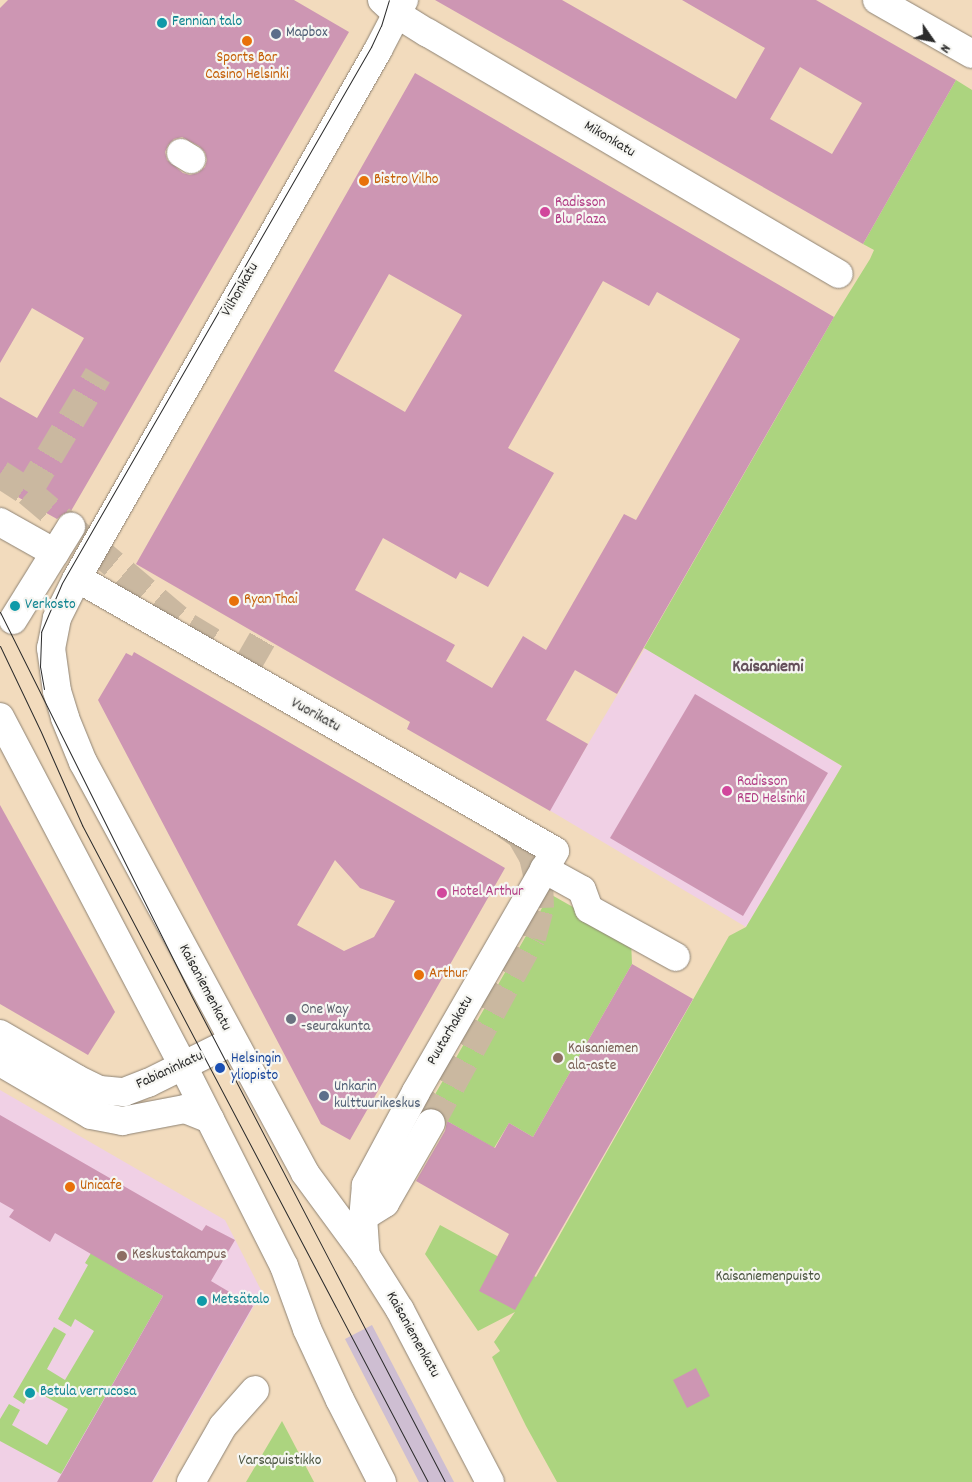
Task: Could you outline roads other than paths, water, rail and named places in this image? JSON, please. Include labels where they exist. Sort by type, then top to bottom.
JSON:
[{"type":"main road","points":[[877,0],[972,54]]},
{"type":"main road","name":"Mikonkatu","points":[[394,5],[765,232],[840,274]]},
{"type":"main road","name":"Vilhonkatu","points":[[77,578],[394,5]]},
{"type":"main road","points":[[0,522],[55,554]]},
{"type":"main road","points":[[25,608],[71,527]]},
{"type":"main road","name":"Vuorikatu","points":[[77,578],[550,860],[582,890],[589,909],[676,957]]},
{"type":"main road","name":"Kaisaniemenkatu","points":[[77,578],[57,618],[51,648],[57,691],[65,718],[83,762],[305,1173],[366,1256],[418,1343],[490,1482]]},
{"type":"main road","points":[[0,717],[183,1066],[284,1266],[307,1329],[340,1400],[382,1482]]},
{"type":"main road","name":"Puutarhakatu","points":[[366,1256],[363,1217],[366,1185],[550,860]]},
{"type":"main road","name":"Fabianinkatu","points":[[0,1034],[77,1079],[100,1090],[124,1092],[148,1083],[233,1042]]},
{"type":"main road","name":"Fabianinkatu","points":[[0,1062],[91,1115],[122,1121],[185,1109],[210,1119]]},
{"type":"main road","points":[[363,1217],[385,1202],[431,1122]]},
{"type":"main road","points":[[191,1482],[223,1426],[255,1390]]},
{"type":"tunnel","points":[[28,492],[98,375]]},
{"type":"tunnel","points":[[0,474],[28,492],[188,627],[215,643]]},
{"type":"tunnel","points":[[248,664],[267,631]]},
{"type":"tunnel","points":[[431,1123],[532,938],[540,908],[539,883],[533,857],[521,836],[506,825]]},
{"type":"tram line","points":[[44,689],[40,667],[41,632],[62,583],[371,47],[381,26],[389,0]]},
{"type":"tram line","points":[[0,612],[192,997],[445,1482]]},
{"type":"tram line","points":[[0,646],[82,825],[428,1482]]},
{"type":"place","name":"Fennian talo","points":[[162,23]]},
{"type":"place","name":"Mapbox","points":[[276,34]]},
{"type":"place","name":"Sports Bar Casino Helsinki","points":[[247,41]]},
{"type":"place","name":"Bistro Vilho","points":[[364,181]]},
{"type":"place","name":"Radisson Blu Plaza","points":[[545,212]]},
{"type":"place","name":"Ryan Thai","points":[[234,601]]},
{"type":"place","name":"Verkosto","points":[[15,606]]},
{"type":"place","name":"Radisson RED Helsinki","points":[[727,791]]},
{"type":"place","name":"Hotel Arthur","points":[[442,893]]},
{"type":"place","name":"Arthur","points":[[419,975]]},
{"type":"place","name":"One Way -seurakunta","points":[[291,1019]]},
{"type":"place","name":"Kaisaniemen ala-aste","points":[[558,1058]]},
{"type":"place","name":"Helsingin yliopisto","points":[[220,1068]]},
{"type":"place","name":"Unkarin kulttuurikeskus","points":[[324,1096]]},
{"type":"place","name":"Unicafe","points":[[70,1187]]},
{"type":"place","name":"Keskustakampus","points":[[122,1256]]},
{"type":"place","name":"Metsätalo","points":[[202,1301]]},
{"type":"place","name":"Betula verrucosa","points":[[30,1393]]},
{"type":"district","name":"Kaisaniemi","points":[[768,668]]},
{"type":"park label","name":"Kaisaniemenpuisto","points":[[768,1278]]},
{"type":"park label","name":"Varsapuistikko","points":[[280,1462]]}]
